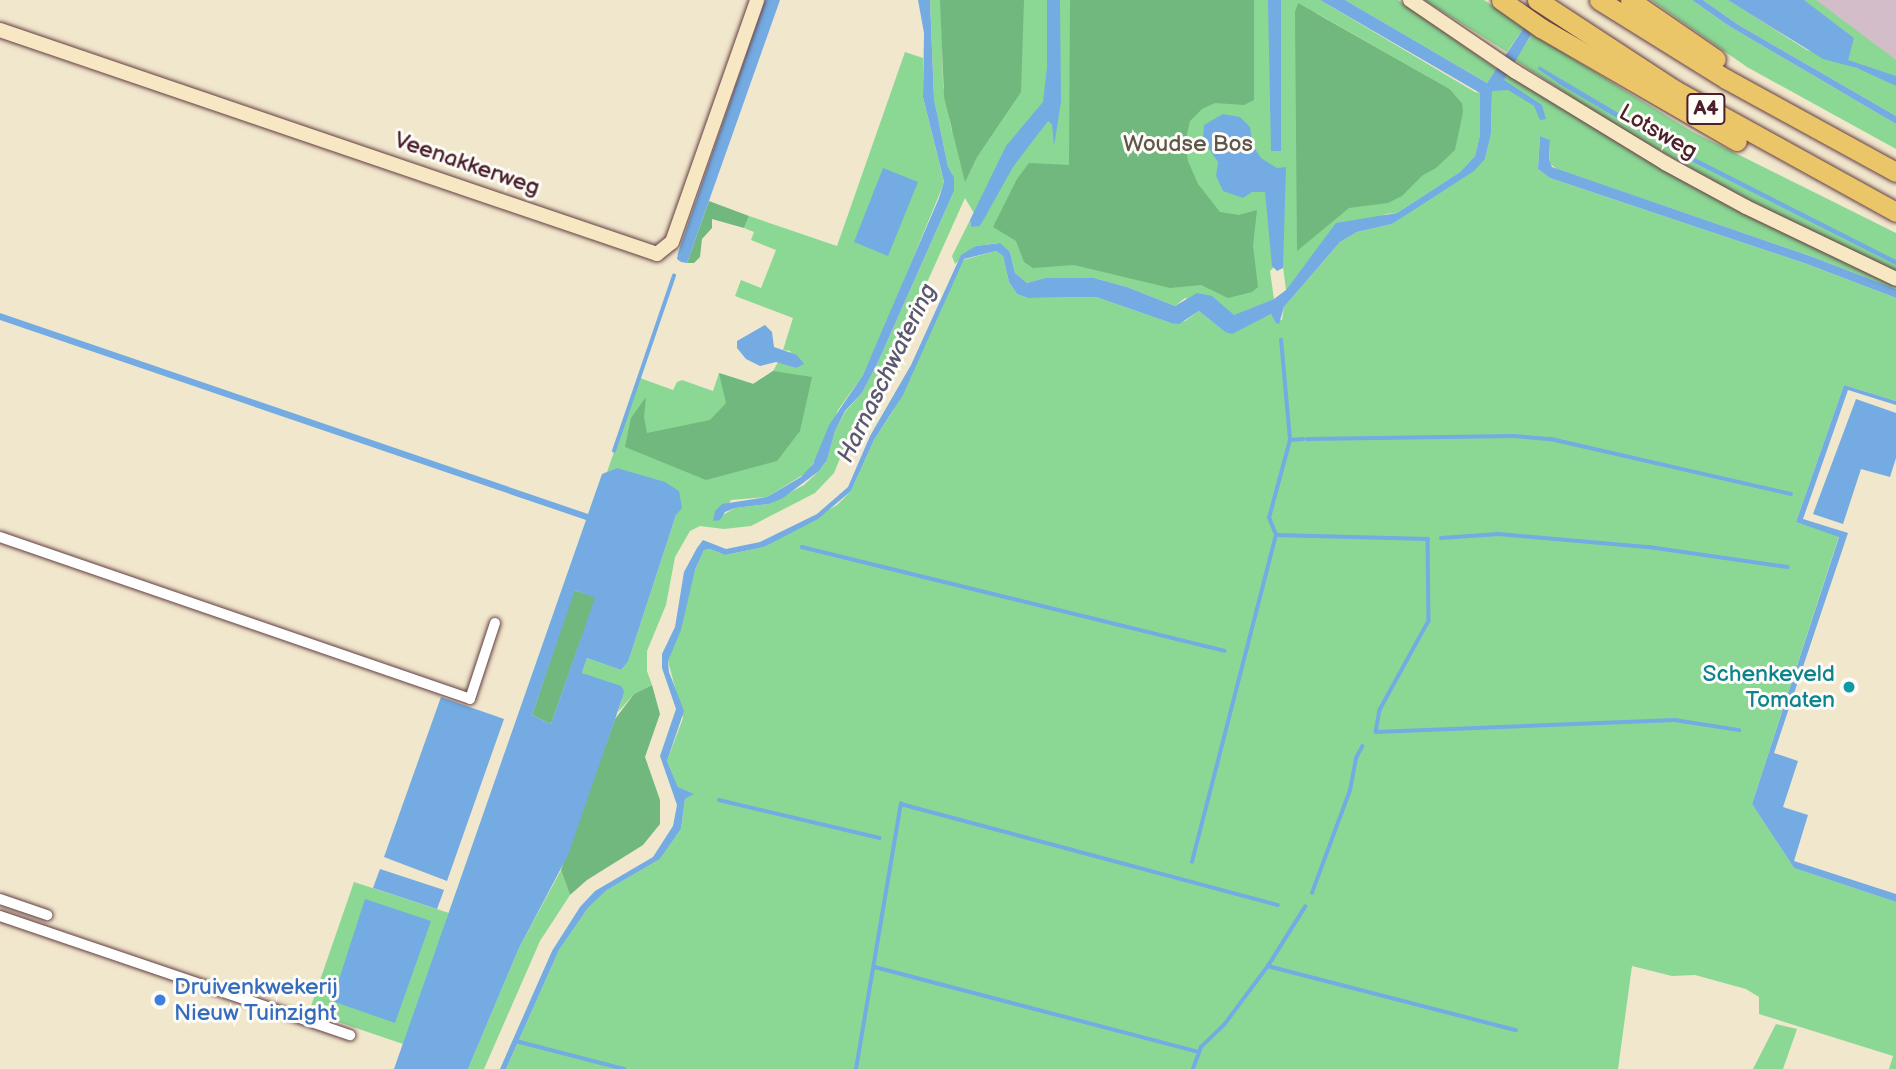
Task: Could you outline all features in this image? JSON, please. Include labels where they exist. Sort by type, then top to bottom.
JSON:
[{"type":"highway","name":"A4","points":[[1501,0],[1534,24],[1689,115],[1821,186],[1865,198]]},
{"type":"highway","name":"A4","points":[[1599,0],[1726,79],[1896,172]]},
{"type":"highway","name":"A4","points":[[1630,0],[1728,67],[1808,115],[1871,160]]},
{"type":"highway","name":"A4","points":[[1543,4],[1675,90],[1865,198],[1896,212]]},
{"type":"street","name":"Veenakkerweg","points":[[0,30],[657,254],[672,242],[757,0]]},
{"type":"street","name":"Lotsweg","points":[[1410,0],[1494,58],[1602,126],[1746,207],[1896,279]]},
{"type":"street","points":[[0,537],[470,699],[495,623]]},
{"type":"street","points":[[0,899],[47,915]]},
{"type":"street","points":[[0,916],[351,1035]]},
{"type":"shaded area","points":[[1722,0],[1896,0],[1896,98]]},
{"type":"green space","name":"Woudse Bos","points":[[930,0],[941,0],[1268,0],[1281,6],[1281,0],[1320,0],[1480,93],[1480,135],[1475,156],[1460,172],[1397,213],[1386,214],[1309,260],[1286,290],[1282,259],[1270,271],[1274,299],[1233,316],[1185,298],[1175,306],[1127,287],[1094,278],[1045,278],[1027,283],[1015,273],[1010,252],[999,243],[976,246],[955,264],[952,256],[970,220],[971,227],[981,225],[965,198],[880,387],[850,434],[834,473],[815,493],[751,526],[724,529],[700,526],[690,531],[675,557],[666,605],[647,651],[647,671],[652,685],[634,694],[618,712],[622,699],[582,673],[587,658],[621,670],[628,662],[676,515],[617,468],[607,472],[640,378],[673,390],[677,382],[682,380],[713,391],[719,373],[754,384],[773,371],[778,362],[796,368],[790,351],[783,350],[793,318],[735,296],[741,280],[761,288],[776,250],[751,240],[754,232],[744,228],[749,216],[837,246],[905,52],[923,58],[923,97],[944,183],[887,322],[863,375],[838,410],[818,456],[806,473],[767,497],[731,500],[721,516],[735,508],[769,504],[804,485],[819,471],[827,460],[835,431],[845,412],[862,393],[878,362],[954,191],[954,177],[948,167],[934,99]],"holes":[[[941,0],[952,132],[943,86]],[[1296,5],[1318,14],[1450,89],[1462,103]]]},
{"type":"green space","points":[[940,0],[1024,0],[1021,92],[977,157],[965,182],[944,97]]},
{"type":"green space","points":[[1070,0],[1254,0],[1254,100],[1244,105],[1215,103],[1202,109],[1190,121],[1185,143],[1188,161],[1198,184],[1220,212],[1239,215],[1257,210],[1253,246],[1258,287],[1252,292],[1228,298],[1201,285],[1170,288],[1074,265],[1033,268],[1024,262],[1016,241],[993,227],[1017,179],[1029,163],[1069,165]]},
{"type":"green space","points":[[1345,0],[1398,0],[1497,69],[1487,83]]},
{"type":"green space","points":[[1424,0],[1484,0],[1554,47],[1693,132],[1896,233],[1896,275],[1724,187],[1613,124],[1515,60],[1531,36],[1523,29],[1507,52]]},
{"type":"green space","points":[[1651,0],[1692,0],[1729,26],[1896,124],[1896,149],[1747,67]]},
{"type":"green space","points":[[1703,0],[1728,0],[1807,50],[1886,79],[1896,86],[1896,116],[1737,24]]},
{"type":"green space","points":[[1804,0],[1816,0],[1896,60],[1896,76],[1847,60],[1854,38]]},
{"type":"green space","points":[[1298,3],[1450,89],[1462,103],[1463,112],[1455,150],[1436,168],[1423,175],[1402,196],[1388,203],[1349,208],[1297,251],[1295,12]]},
{"type":"green space","points":[[1507,75],[1643,157],[1896,283],[1896,289],[1810,256],[1557,169],[1549,163],[1550,140],[1540,136],[1538,169],[1550,178],[1807,264],[1896,298],[1896,401],[1844,385],[1796,522],[1839,536],[1752,804],[1794,868],[1896,902],[1896,1069],[1889,1069],[1893,1056],[1759,1014],[1759,997],[1746,989],[1695,975],[1672,976],[1632,966],[1618,1069],[506,1069],[559,950],[588,908],[607,890],[660,859],[681,829],[685,799],[693,794],[678,787],[667,761],[683,718],[668,661],[695,570],[704,550],[710,549],[725,555],[764,547],[837,505],[851,491],[874,440],[893,411],[963,260],[996,251],[1003,256],[1009,282],[1017,294],[1028,298],[1096,297],[1171,323],[1185,321],[1199,311],[1225,332],[1272,314],[1275,319],[1282,320],[1284,307],[1340,242],[1357,232],[1392,224],[1485,159],[1491,134],[1492,91]]},
{"type":"green space","points":[[709,201],[749,216],[744,228],[712,219],[712,228],[702,239],[700,257],[694,263],[687,263]]},
{"type":"green space","points":[[773,371],[812,377],[800,431],[777,461],[706,480],[625,447],[631,418],[646,397],[644,417],[647,433],[710,420],[726,403],[719,373],[753,384]]},
{"type":"green space","points":[[574,590],[596,597],[551,724],[532,715]]},
{"type":"green space","points":[[652,685],[660,714],[645,757],[660,800],[660,824],[643,845],[587,880],[570,895],[561,870],[615,719],[634,694]]},
{"type":"green space","points":[[561,870],[570,895],[540,941],[484,1069],[468,1069],[519,948]]},
{"type":"green space","points":[[354,882],[449,913],[403,1044],[309,1012]]},
{"type":"green space","points":[[1776,1024],[1797,1029],[1783,1069],[1753,1069]]},
{"type":"water","points":[[765,0],[780,0],[687,263],[681,262],[677,259],[678,253]]},
{"type":"water","points":[[918,0],[930,0],[934,99],[948,167],[954,177],[954,191],[878,362],[862,393],[845,411],[835,431],[827,460],[819,471],[783,498],[769,504],[735,508],[725,512],[720,520],[713,521],[715,511],[722,504],[767,497],[801,477],[813,464],[829,425],[863,375],[939,198],[944,182],[923,97],[924,33]]},
{"type":"water","points":[[1047,0],[1060,0],[1061,102],[1054,146],[1052,124],[1048,121],[1013,167],[980,226],[971,227],[970,220],[1006,146],[1043,102],[1047,68]]},
{"type":"water","points":[[1268,0],[1281,0],[1281,151],[1271,151]]},
{"type":"water","points":[[1320,0],[1345,0],[1487,83],[1523,29],[1528,30],[1531,35],[1504,80],[1542,105],[1546,119],[1540,120],[1534,106],[1508,90],[1492,91],[1491,134],[1485,159],[1474,171],[1392,224],[1357,232],[1340,242],[1284,307],[1279,324],[1271,314],[1232,334],[1225,332],[1199,311],[1179,324],[1096,297],[1028,298],[1017,294],[1009,282],[1003,256],[996,251],[964,259],[903,395],[874,440],[851,491],[818,519],[764,547],[725,555],[710,549],[704,550],[695,570],[681,630],[668,661],[669,672],[684,711],[667,761],[678,787],[694,794],[685,799],[681,829],[660,859],[607,890],[588,908],[559,950],[506,1069],[500,1069],[552,951],[580,907],[595,891],[653,857],[673,826],[677,805],[660,756],[676,709],[662,668],[662,654],[675,627],[684,572],[697,548],[703,540],[726,549],[760,542],[817,514],[848,487],[870,436],[911,365],[961,255],[976,246],[1000,243],[1010,252],[1015,273],[1027,283],[1045,278],[1094,278],[1127,287],[1175,306],[1197,293],[1212,296],[1234,315],[1274,299],[1286,290],[1336,223],[1397,213],[1460,172],[1475,156],[1480,135],[1480,93]]},
{"type":"water","points":[[1692,0],[1703,0],[1737,24],[1896,116],[1896,124],[1729,26]]},
{"type":"water","points":[[1728,0],[1804,0],[1854,38],[1848,60],[1896,76],[1896,86],[1857,68],[1823,59]]},
{"type":"water","points":[[1539,66],[1691,156],[1896,260],[1896,265],[1687,159],[1561,85],[1538,69]]},
{"type":"water","points":[[1223,114],[1240,117],[1250,127],[1253,146],[1261,158],[1277,168],[1286,167],[1283,268],[1277,271],[1272,266],[1265,192],[1252,192],[1243,198],[1223,191],[1216,176],[1218,162],[1203,140],[1204,125]]},
{"type":"water","points":[[1540,136],[1550,140],[1549,160],[1552,167],[1810,256],[1896,289],[1896,298],[1807,264],[1550,178],[1538,169]]},
{"type":"water","points":[[883,168],[918,182],[888,256],[854,242]]},
{"type":"water","points":[[0,313],[588,514],[602,474],[617,468],[665,482],[679,491],[682,508],[676,515],[628,662],[621,670],[587,658],[582,673],[621,686],[624,691],[622,699],[568,855],[519,948],[468,1069],[394,1069],[586,520],[0,320]],"holes":[[[575,590],[595,598],[551,724],[532,715]]]},
{"type":"water","points":[[765,325],[772,332],[774,347],[797,355],[804,364],[796,368],[776,362],[760,366],[746,359],[737,348],[737,341]]},
{"type":"water","points":[[1844,385],[1896,401],[1896,405],[1848,390],[1803,519],[1848,533],[1774,753],[1798,761],[1783,807],[1808,815],[1794,861],[1896,894],[1896,902],[1794,868],[1752,804],[1839,537],[1796,522]]},
{"type":"water","points":[[1856,399],[1896,413],[1896,458],[1890,477],[1861,469],[1843,524],[1813,514]]},
{"type":"water","points":[[441,697],[504,719],[447,881],[384,857]]},
{"type":"water","points":[[380,869],[444,890],[437,909],[373,888]]},
{"type":"water","points":[[365,899],[431,921],[395,1023],[332,1001]]},
{"type":"waterway","points":[[614,451],[674,276]]},
{"type":"waterway","points":[[1192,862],[1276,535],[1269,518],[1290,440],[1281,340]]},
{"type":"waterway","points":[[1307,439],[1514,436],[1551,439],[1791,494]]},
{"type":"waterway","points":[[1290,440],[1303,439]]},
{"type":"waterway","points":[[1441,538],[1499,534],[1649,547],[1788,567]]},
{"type":"waterway","points":[[1276,535],[1428,539],[1429,621],[1380,710],[1376,732],[1675,720],[1739,730]]},
{"type":"waterway","points":[[802,547],[1224,651]]},
{"type":"waterway","points":[[1312,893],[1350,790],[1356,758],[1362,747]]},
{"type":"waterway","points":[[719,800],[880,838]]},
{"type":"waterway","points":[[856,1069],[901,804],[1278,905]]},
{"type":"waterway","points":[[1193,1069],[1201,1047],[1224,1025],[1268,966],[1305,907]]},
{"type":"waterway","points":[[1268,966],[1516,1030]]},
{"type":"waterway","points":[[875,967],[1199,1052]]},
{"type":"waterway","points":[[516,1041],[624,1069]]},
{"type":"place","name":"Schenkeveld Tomaten","points":[[1849,687]]},
{"type":"place","name":"Druivenkwekerij Nieuw Tuinzight","points":[[160,1000]]},
{"type":"water label","name":"Harnaschwatering","points":[[887,373]]}]
